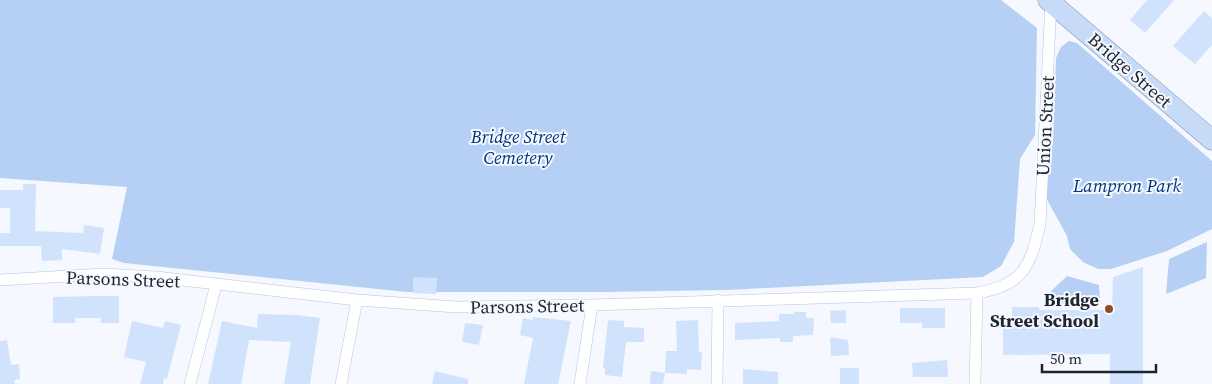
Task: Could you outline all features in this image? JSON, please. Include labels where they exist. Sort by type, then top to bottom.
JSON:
[{"type":"highway","name":"Bridge Street","points":[[1050,1],[1212,140]]},
{"type":"street","name":"Union Street","points":[[1034,248],[1040,224],[1050,1]]},
{"type":"street","name":"Parsons Street","points":[[0,280],[103,274],[156,277],[357,300],[456,307],[592,305],[977,293],[995,290],[1010,284],[1026,267],[1034,248]]},
{"type":"street","points":[[190,384],[216,285]]},
{"type":"street","points":[[975,384],[977,293]]},
{"type":"street","points":[[341,384],[357,300]]},
{"type":"street","points":[[717,384],[718,300]]},
{"type":"street","points":[[580,384],[592,305]]},
{"type":"green space","name":"Bridge Street Cemetery","points":[[0,0],[1001,0],[1037,28],[1035,135],[1020,159],[1014,242],[1001,266],[983,277],[727,290],[407,292],[124,263],[112,259],[127,187],[0,178]]},
{"type":"green space","name":"Lampron Park","points":[[1069,41],[1077,43],[1212,161],[1212,229],[1167,251],[1111,269],[1098,269],[1083,262],[1070,249],[1067,236],[1045,196],[1053,140],[1056,58],[1061,47]]},
{"type":"green space","points":[[1207,242],[1206,278],[1166,294],[1169,259]]},
{"type":"green space","points":[[1067,276],[1099,285],[1100,302],[1046,304],[1044,298]]},
{"type":"building","points":[[1147,0],[1174,0],[1145,33],[1130,20]]},
{"type":"building","points":[[1204,11],[1212,18],[1212,45],[1195,64],[1173,46]]},
{"type":"building","points":[[23,184],[36,184],[35,231],[83,233],[84,225],[104,228],[100,254],[62,249],[62,260],[42,261],[41,246],[0,246],[0,233],[10,233],[10,208],[0,208],[0,190],[23,190]]},
{"type":"building","points":[[1143,267],[1143,384],[1110,384],[1110,354],[1003,355],[1003,316],[1012,317],[1012,307],[1039,307],[1039,310],[1112,310],[1113,277]]},
{"type":"building","points":[[413,277],[437,278],[436,294],[413,293]]},
{"type":"building","points":[[119,296],[119,323],[101,323],[101,318],[75,318],[75,323],[53,323],[53,297]]},
{"type":"building","points":[[900,308],[945,308],[945,328],[922,328],[922,323],[900,323]]},
{"type":"building","points":[[846,310],[846,323],[831,323],[830,311]]},
{"type":"building","points":[[794,312],[806,312],[806,318],[814,318],[813,335],[793,336],[793,342],[780,342],[780,338],[735,340],[735,323],[779,321],[779,314],[794,314]]},
{"type":"building","points":[[258,314],[297,315],[320,318],[310,384],[284,384],[291,342],[249,340],[241,384],[208,384],[222,321],[257,328]]},
{"type":"building","points":[[533,317],[571,321],[558,384],[524,384],[533,338],[520,335],[523,318],[533,320]]},
{"type":"building","points":[[608,320],[624,321],[624,327],[644,328],[644,342],[626,342],[622,377],[605,375],[605,368],[603,368]]},
{"type":"building","points":[[698,320],[699,352],[702,352],[701,370],[687,369],[687,374],[665,373],[666,351],[677,351],[676,321]]},
{"type":"building","points":[[132,321],[163,328],[165,321],[181,325],[167,379],[164,378],[163,384],[140,384],[146,362],[124,357]]},
{"type":"building","points":[[465,323],[483,325],[479,345],[462,342]]},
{"type":"building","points":[[830,337],[848,340],[849,355],[831,356]]},
{"type":"building","points":[[7,340],[11,365],[19,364],[20,379],[14,380],[15,384],[0,384],[0,341]]},
{"type":"building","points":[[947,360],[948,377],[913,377],[912,363]]},
{"type":"building","points":[[840,368],[859,368],[859,384],[840,384]]},
{"type":"building","points":[[743,369],[778,372],[778,384],[743,384]]},
{"type":"building","points":[[435,371],[468,379],[468,384],[432,384]]},
{"type":"building","points":[[651,371],[665,373],[663,384],[650,384]]},
{"type":"place","name":"Bridge Street School","points":[[1109,309]]}]
